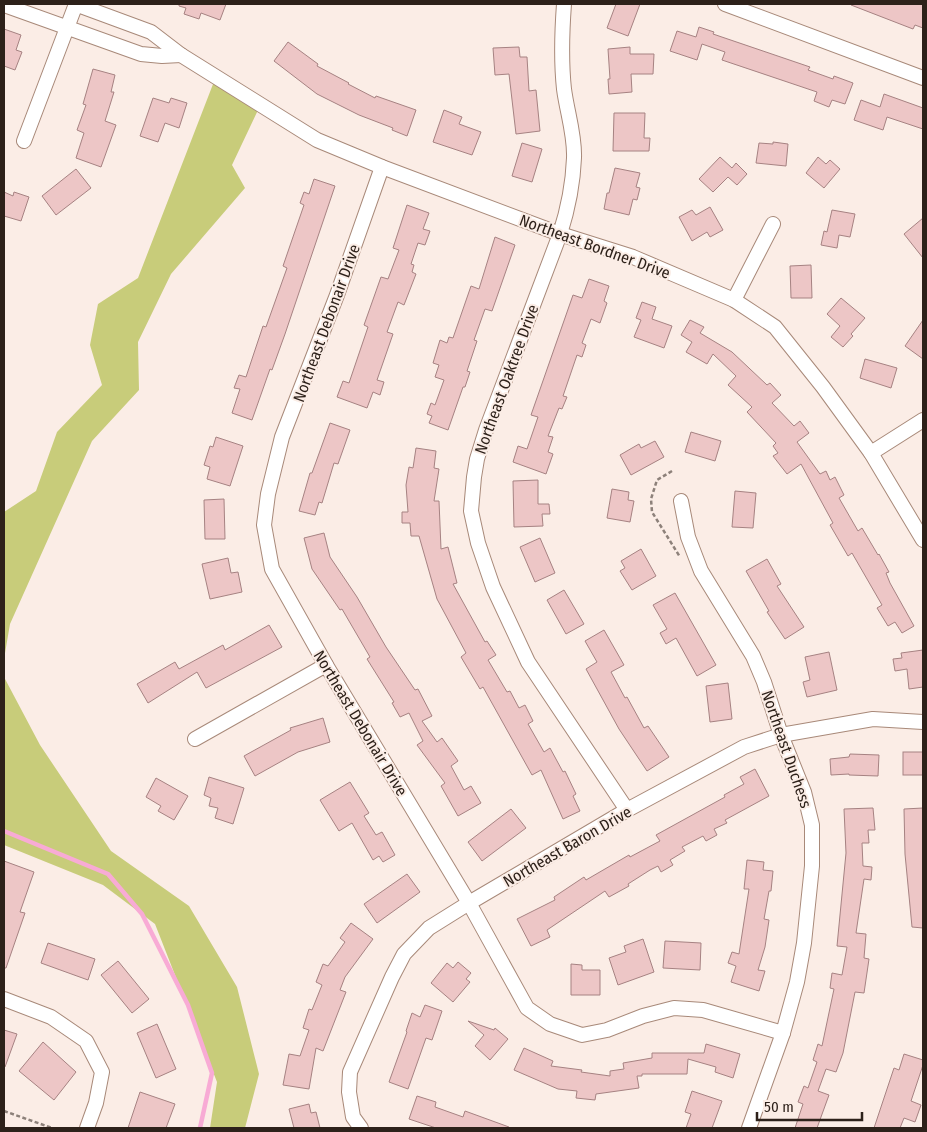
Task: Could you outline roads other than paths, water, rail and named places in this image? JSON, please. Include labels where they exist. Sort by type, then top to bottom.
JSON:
[{"type":"street","name":"Northeast Bordner Drive","points":[[76,4],[151,32],[181,55],[317,140],[382,167],[560,234],[633,257],[734,300],[775,327],[871,453],[923,540]]},
{"type":"street","points":[[24,141],[76,4]]},
{"type":"street","name":"Northeast Oaktree Drive","points":[[564,4],[562,26],[564,88],[574,156],[570,203],[486,430],[474,476],[472,511],[478,543],[493,587],[528,662],[627,810]]},
{"type":"street","points":[[725,4],[923,78]]},
{"type":"street","points":[[4,5],[142,54],[181,55]]},
{"type":"street","name":"Northeast Debonair Drive","points":[[382,167],[337,296],[282,437],[268,494],[264,525],[272,569],[326,665],[469,903],[527,1008],[550,1024],[582,1035],[607,1030],[644,1016],[674,1008],[704,1010],[783,1034]]},
{"type":"street","points":[[734,300],[773,224]]},
{"type":"street","points":[[871,453],[923,420]]},
{"type":"street","name":"Northeast Duchess","points":[[682,501],[688,537],[702,571],[753,656],[764,682],[781,734],[804,792],[812,825],[812,866],[804,943],[797,982],[783,1034],[749,1128]]},
{"type":"street","points":[[195,739],[326,665]]},
{"type":"street","name":"Northeast Baron Drive","points":[[361,1128],[353,1117],[349,1092],[350,1072],[404,954],[429,928],[627,810],[744,747],[781,734],[873,720],[923,722]]},
{"type":"street","points":[[4,999],[51,1018],[86,1041],[102,1072],[96,1103],[87,1128]]},
{"type":"waterway","points":[[4,831],[108,874],[142,914],[188,1005],[212,1073],[200,1128]]}]
